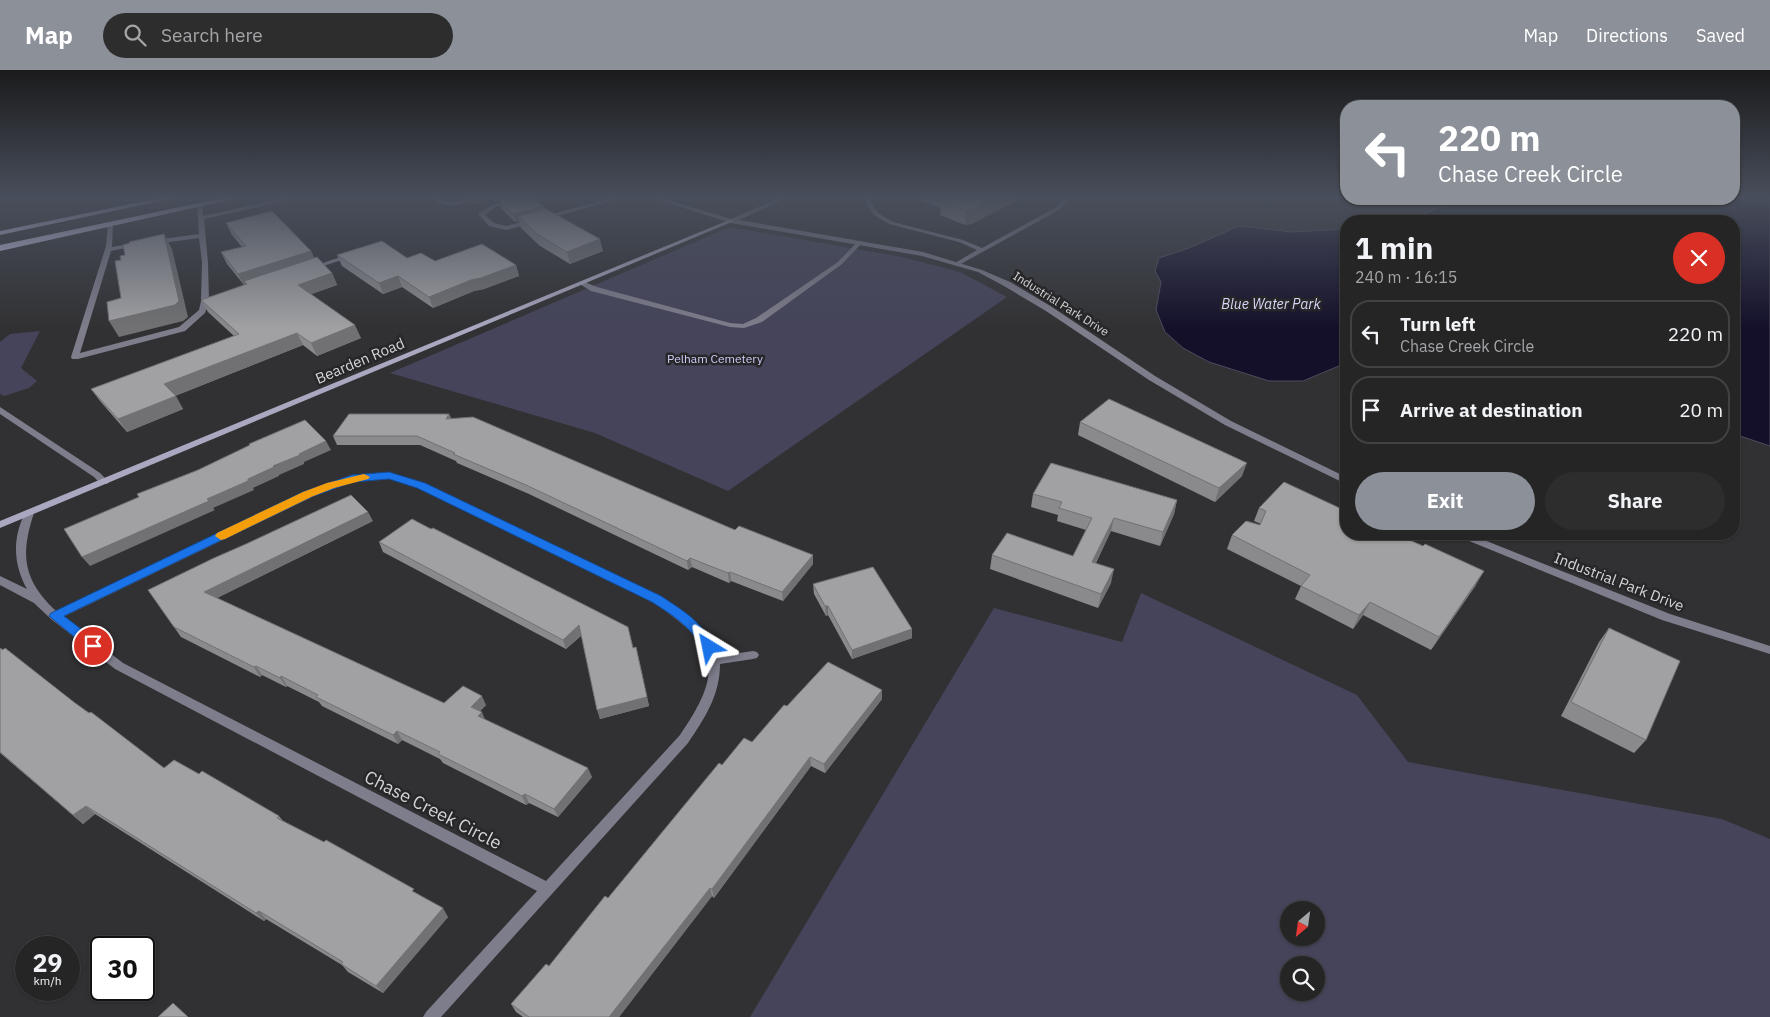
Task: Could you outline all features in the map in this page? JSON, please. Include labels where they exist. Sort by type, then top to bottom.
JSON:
[{"type":"main road","points":[[0,248],[36,240]]},
{"type":"street","points":[[109,240],[108,250],[75,357],[182,329],[202,310],[205,301],[205,262],[202,240]]},
{"type":"street","points":[[108,250],[168,240]]},
{"type":"street","name":"Bearden Road","points":[[0,525],[687,240]]},
{"type":"street","name":"Industrial Park Drive","points":[[848,240],[923,254],[992,276],[1049,308],[1152,378],[1228,423],[1340,478]]},
{"type":"street","points":[[958,240],[981,250]]},
{"type":"street","points":[[957,264],[999,240]]},
{"type":"street","points":[[582,283],[614,295],[708,320],[744,326],[759,320],[840,263],[860,242]]},
{"type":"street","points":[[303,271],[358,253]]},
{"type":"street","points":[[205,301],[213,299]]},
{"type":"street","points":[[0,410],[97,475],[104,482]]},
{"type":"street","points":[[55,616],[307,495],[352,479],[389,476],[421,485],[675,610],[701,633],[714,661],[715,676],[711,696],[701,716],[684,739],[431,1017]]},
{"type":"street","name":"Chase Creek Circle","points":[[29,513],[19,547],[20,561],[25,576],[38,600]]},
{"type":"street","name":"Industrial Park Drive","points":[[1475,540],[1666,617],[1770,650]]},
{"type":"street","name":"Chase Creek Circle","points":[[0,580],[38,600],[55,616],[119,666],[546,889]]},
{"type":"street","points":[[714,661],[753,655]]},
{"type":"green space","name":"Pelham Cemetery","points":[[699,240],[806,240],[902,257],[960,272],[1007,297],[728,491],[595,433],[390,373]]},
{"type":"green space","points":[[40,331],[21,368],[37,381],[29,388],[4,396],[0,394],[0,342],[10,334]]},
{"type":"green space","points":[[1141,593],[1357,695],[1408,762],[1722,819],[1770,839],[1770,1017],[750,1017],[994,608],[1122,642]]},
{"type":"water","name":"Blue Water Park","points":[[1207,240],[1340,240],[1340,366],[1303,381],[1269,381],[1209,362],[1183,348],[1165,332],[1156,310],[1161,282],[1155,271],[1159,258]]},
{"type":"water","points":[[1740,240],[1770,240],[1770,446],[1740,436]]},
{"type":"building","points":[[165,240],[179,301],[175,305],[109,321],[107,302],[121,298],[115,261],[121,260],[120,256],[125,255],[123,245],[129,242]]},
{"type":"building","points":[[241,240],[300,240],[311,251],[238,274],[221,252],[246,246]]},
{"type":"building","points":[[547,240],[597,240],[567,252]]},
{"type":"building","points":[[382,241],[407,258],[421,253],[435,261],[482,244],[516,265],[429,297],[398,276],[379,283],[337,255]]},
{"type":"building","points":[[317,257],[332,273],[298,285],[355,325],[311,343],[297,333],[164,384],[176,396],[118,419],[91,389],[239,334],[201,300],[247,284],[244,281]]},
{"type":"building","points":[[1109,399],[1247,463],[1219,488],[1080,422]]},
{"type":"building","points":[[349,414],[449,414],[446,419],[473,417],[735,530],[739,526],[813,555],[782,592],[690,558],[687,561],[417,436],[333,436]]},
{"type":"building","points":[[305,420],[326,441],[300,455],[273,466],[248,479],[248,481],[207,499],[209,501],[82,557],[64,529],[139,497],[137,494],[198,470],[249,444]]},
{"type":"building","points":[[1051,463],[1177,500],[1163,532],[1114,518],[1092,562],[1114,569],[1101,594],[992,555],[1007,533],[1073,556],[1092,518],[1059,508],[1062,502],[1033,494]]},
{"type":"building","points":[[1284,482],[1340,508],[1340,540],[1410,540],[1423,546],[1425,544],[1484,571],[1439,637],[1370,602],[1359,615],[1301,586],[1310,575],[1232,535],[1246,521],[1260,525],[1266,511],[1259,508]]},
{"type":"building","points":[[351,495],[368,512],[204,592],[444,703],[463,686],[482,696],[471,707],[482,712],[478,716],[588,768],[554,809],[525,794],[522,796],[397,731],[393,735],[316,697],[318,695],[281,676],[280,678],[256,666],[254,667],[174,627],[148,590]]},
{"type":"building","points":[[412,519],[628,627],[633,648],[636,647],[647,697],[597,710],[579,625],[563,640],[379,542]]},
{"type":"building","points":[[873,567],[912,629],[852,650],[828,606],[825,606],[813,584]]},
{"type":"building","points":[[1609,628],[1680,661],[1646,740],[1571,702]]},
{"type":"building","points":[[0,648],[3,650],[5,648],[75,703],[89,713],[91,712],[164,768],[174,760],[199,774],[202,771],[279,816],[277,818],[324,842],[326,840],[414,889],[412,891],[443,908],[376,986],[341,964],[343,962],[259,911],[256,913],[86,806],[73,815],[0,752]]},
{"type":"building","points":[[828,662],[882,690],[824,764],[810,757],[712,889],[710,888],[609,1017],[529,1017],[511,1004],[546,964],[549,966],[605,896],[608,898],[719,763],[722,765],[744,738],[752,742],[784,705],[787,706]]},
{"type":"building","points":[[173,1003],[188,1017],[158,1017]]},
{"type":"slow traffic","points":[[221,536],[330,485],[364,477]]},
{"type":"route","points":[[93,646],[55,616],[330,485],[352,479],[389,476],[421,485],[656,599],[688,620],[701,633],[709,647]]}]
